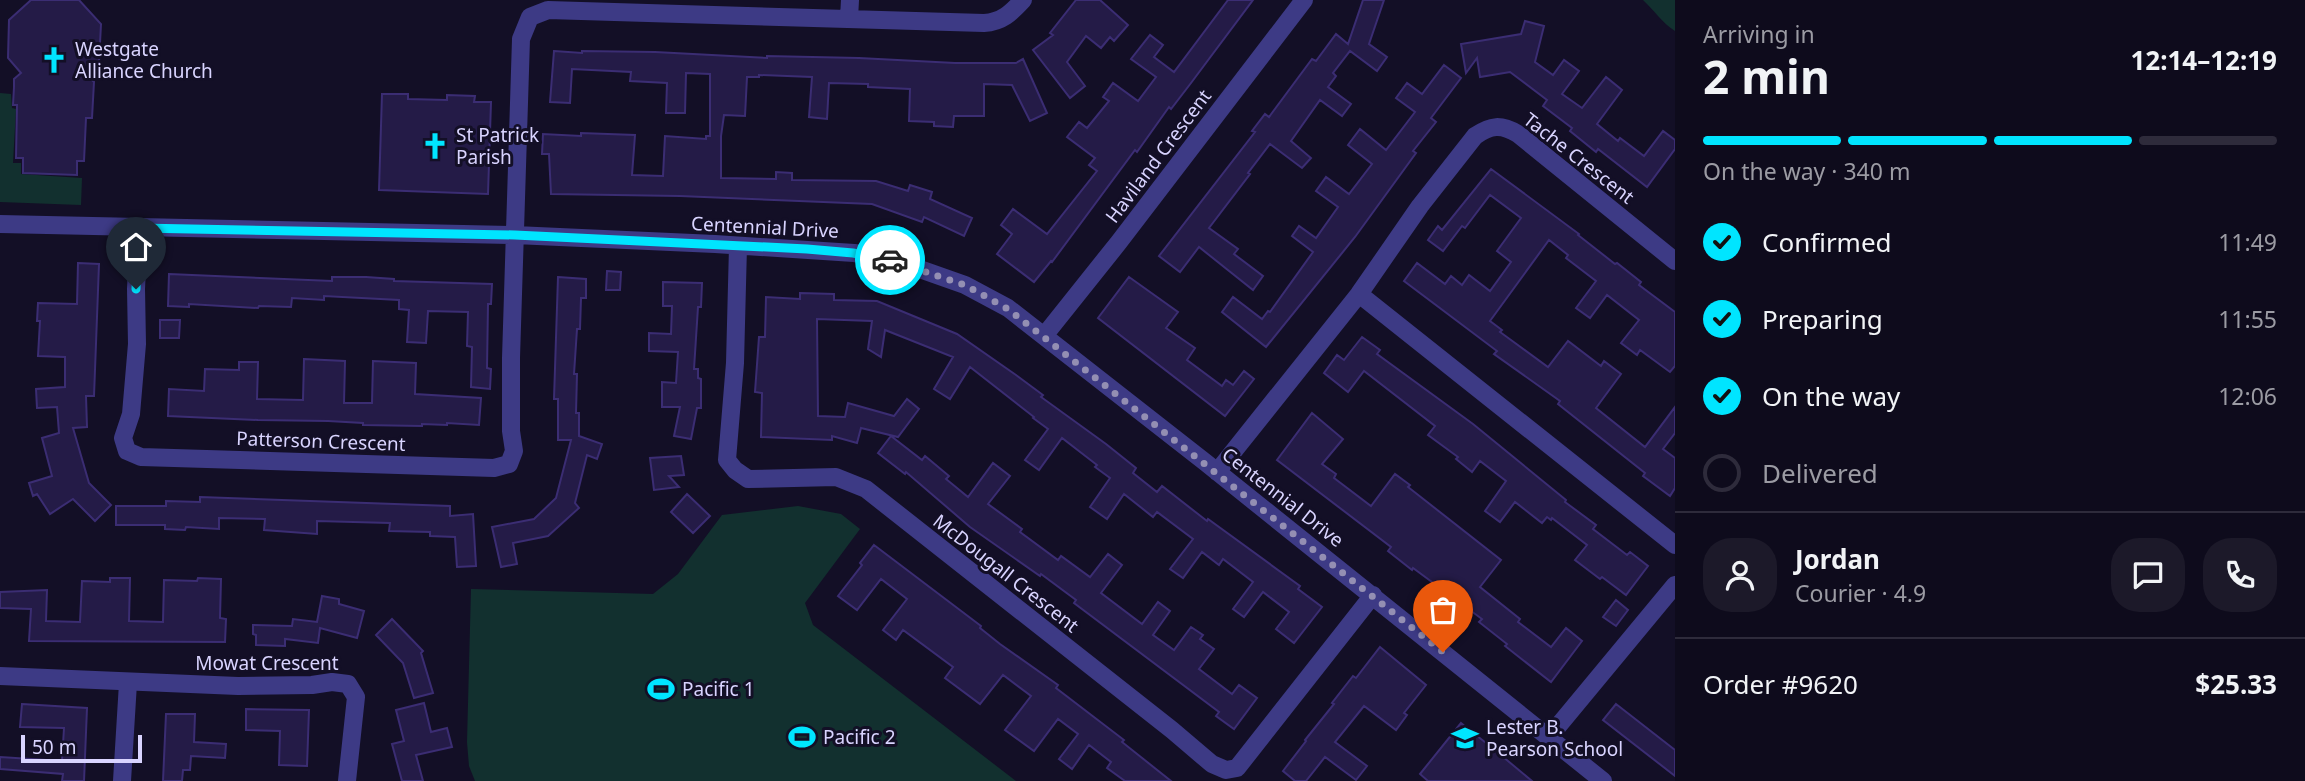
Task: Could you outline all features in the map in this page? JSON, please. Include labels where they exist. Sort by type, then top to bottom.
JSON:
[{"type":"street","points":[[849,19],[850,0]]},
{"type":"street","points":[[515,235],[521,39],[526,23],[536,14],[548,10],[626,6],[849,19],[997,22],[1010,15],[1023,0]]},
{"type":"street","name":"Haviland Crescent","points":[[1044,336],[1119,243],[1304,0]]},
{"type":"street","name":"Tache Crescent","points":[[1217,472],[1359,294],[1420,206],[1475,136],[1485,129],[1496,126],[1518,134],[1675,261]]},
{"type":"street","name":"Centennial Drive","points":[[0,224],[515,235],[853,253],[880,257],[914,267],[965,285],[1008,309],[1217,472],[1603,781]]},
{"type":"street","name":"Patterson Crescent","points":[[139,228],[137,344],[131,414],[123,438],[127,451],[141,457],[494,468],[509,464],[514,451],[511,431],[511,358],[515,235]]},
{"type":"street","name":"McDougall Crescent","points":[[738,246],[735,363],[727,460],[735,470],[748,479],[761,480],[836,477],[866,489],[1212,764],[1226,770],[1237,768],[1373,596]]},
{"type":"street","points":[[1359,294],[1675,545]]},
{"type":"street","points":[[1549,737],[1675,584]]},
{"type":"street","name":"Mowat Crescent","points":[[0,676],[238,686],[312,685],[332,682],[348,684],[356,697],[347,781]]},
{"type":"street","points":[[122,781],[128,682]]},
{"type":"green space","points":[[1643,0],[1675,0],[1675,31],[1666,24]]},
{"type":"green space","points":[[0,93],[11,94],[12,108],[16,109],[13,163],[21,163],[21,174],[82,178],[81,205],[0,202]]},
{"type":"green space","points":[[798,506],[841,514],[860,529],[805,603],[813,625],[1016,781],[475,781],[469,766],[467,742],[471,589],[653,594],[678,574],[722,515]]},
{"type":"building","name":"Westgate Alliance Church","points":[[31,0],[79,0],[101,24],[99,62],[86,74],[94,82],[92,118],[86,118],[84,161],[77,161],[77,175],[23,173],[23,158],[16,158],[17,105],[13,105],[14,79],[21,73],[8,58],[9,20]]},
{"type":"building","points":[[1076,0],[1100,0],[1128,25],[1114,41],[1110,37],[1101,48],[1086,36],[1067,62],[1085,86],[1070,98],[1033,50],[1053,35],[1050,33]]},
{"type":"building","points":[[1228,0],[1253,0],[1034,282],[997,254],[1012,234],[1001,225],[1013,209],[1047,234],[1097,171],[1089,165],[1095,158],[1067,137],[1079,122],[1087,128],[1109,101],[1103,97],[1113,83],[1138,101],[1156,77],[1131,59],[1150,35],[1163,45],[1154,57],[1174,72]]},
{"type":"building","points":[[1363,0],[1384,0],[1369,44],[1387,57],[1377,71],[1350,51],[1333,73],[1336,76],[1328,87],[1351,104],[1342,116],[1320,100],[1291,141],[1311,158],[1302,168],[1270,144],[1209,228],[1238,249],[1234,254],[1263,276],[1253,290],[1199,247],[1180,272],[1159,256],[1255,132],[1252,131],[1265,114],[1269,117],[1312,59],[1316,61],[1336,34],[1348,44]]},
{"type":"building","points":[[1525,21],[1544,26],[1535,62],[1553,75],[1564,60],[1579,71],[1562,94],[1582,108],[1606,77],[1622,90],[1597,124],[1618,141],[1620,138],[1644,156],[1663,131],[1675,140],[1675,149],[1647,187],[1570,131],[1572,128],[1543,106],[1547,100],[1510,72],[1480,77],[1477,58],[1466,73],[1461,44],[1521,34]]},
{"type":"building","points":[[554,51],[655,52],[767,58],[859,58],[955,63],[1016,63],[1023,59],[1047,113],[1030,121],[1012,85],[984,84],[984,116],[954,116],[953,127],[934,126],[934,122],[909,121],[910,89],[829,83],[827,119],[809,117],[812,77],[747,77],[745,116],[724,115],[721,178],[776,179],[776,172],[792,173],[792,180],[876,181],[908,191],[910,185],[932,192],[930,199],[972,218],[964,236],[924,217],[922,222],[872,204],[551,194],[549,154],[542,154],[543,134],[635,135],[632,175],[663,176],[665,136],[706,139],[706,136],[710,136],[710,74],[686,73],[685,113],[666,113],[667,83],[630,81],[631,72],[572,69],[570,103],[550,102]]},
{"type":"building","points":[[1444,65],[1461,78],[1431,118],[1436,122],[1413,151],[1416,153],[1355,237],[1266,347],[1222,312],[1233,297],[1262,319],[1270,312],[1313,252],[1292,236],[1299,226],[1316,238],[1338,207],[1316,191],[1326,177],[1349,194],[1372,164],[1348,145],[1360,129],[1386,150],[1415,112],[1396,98],[1407,83],[1422,94]]},
{"type":"building","name":"St Patrick Parish","points":[[382,94],[408,94],[408,99],[447,100],[447,95],[475,96],[474,102],[491,102],[488,194],[379,190]]},
{"type":"building","points":[[1491,169],[1617,263],[1641,282],[1639,285],[1675,312],[1675,366],[1670,372],[1640,350],[1637,355],[1621,343],[1639,320],[1607,295],[1590,318],[1576,308],[1596,281],[1566,258],[1568,255],[1549,240],[1490,321],[1502,330],[1500,332],[1548,367],[1568,341],[1601,366],[1604,361],[1621,374],[1596,408],[1645,447],[1675,407],[1675,433],[1663,449],[1675,458],[1675,488],[1670,496],[1558,404],[1560,401],[1494,354],[1497,351],[1404,281],[1417,263],[1445,284],[1451,276],[1462,285],[1469,275],[1490,291],[1511,262],[1497,251],[1521,218],[1490,195],[1443,251],[1428,240],[1438,226],[1442,230]]},
{"type":"building","points":[[78,263],[99,264],[94,396],[86,396],[87,427],[73,428],[89,483],[111,505],[95,521],[73,499],[50,514],[37,494],[33,496],[29,483],[52,476],[42,438],[59,433],[57,407],[37,408],[36,389],[65,387],[65,357],[38,356],[38,303],[77,304]]},
{"type":"building","points":[[607,271],[621,272],[620,290],[606,290]]},
{"type":"building","points":[[169,274],[332,281],[332,277],[366,277],[394,281],[492,284],[491,304],[488,304],[487,368],[491,369],[490,389],[471,387],[472,347],[467,346],[468,312],[428,311],[426,343],[407,342],[409,310],[399,309],[399,300],[324,296],[324,300],[292,298],[291,307],[189,304],[189,307],[168,306]]},
{"type":"building","points":[[558,277],[586,279],[586,298],[581,298],[580,329],[577,329],[574,374],[577,374],[576,413],[579,413],[579,436],[602,444],[597,459],[587,455],[575,503],[579,508],[548,536],[513,543],[517,564],[501,567],[492,527],[534,519],[556,498],[571,440],[558,440],[558,399],[554,399]]},
{"type":"building","points":[[1129,277],[1178,312],[1166,328],[1195,348],[1187,360],[1222,386],[1226,380],[1233,385],[1244,371],[1254,379],[1225,416],[1098,318]]},
{"type":"building","points":[[663,282],[702,283],[694,369],[698,369],[698,378],[701,379],[701,408],[697,408],[691,439],[674,436],[680,407],[662,407],[662,382],[676,383],[678,352],[649,351],[649,333],[671,334],[672,306],[663,306]]},
{"type":"building","points":[[800,293],[834,294],[834,300],[877,301],[957,334],[1106,444],[1136,468],[1133,473],[1157,492],[1162,486],[1300,586],[1298,589],[1322,607],[1294,643],[1276,629],[1289,612],[1263,592],[1244,617],[1233,609],[1253,582],[1223,559],[1219,565],[1202,552],[1183,578],[1170,569],[1193,539],[1157,512],[1153,517],[1124,494],[1107,519],[1090,507],[1110,478],[1095,467],[1097,465],[1062,438],[1039,470],[1025,460],[1048,429],[970,367],[950,399],[934,389],[953,357],[885,330],[881,357],[868,349],[872,321],[817,319],[818,416],[845,417],[848,403],[894,416],[907,399],[919,409],[898,437],[861,428],[857,443],[832,436],[832,440],[761,437],[762,393],[755,392],[759,337],[765,337],[766,297],[800,299]]},
{"type":"building","points":[[160,320],[180,320],[179,338],[160,338]]},
{"type":"building","points":[[1362,337],[1380,350],[1377,354],[1473,424],[1566,500],[1565,502],[1596,525],[1593,529],[1627,555],[1630,552],[1648,566],[1626,595],[1575,560],[1587,545],[1552,518],[1551,520],[1547,517],[1542,523],[1515,502],[1500,522],[1485,511],[1506,481],[1480,461],[1472,472],[1456,459],[1458,457],[1428,435],[1435,426],[1364,371],[1348,392],[1324,373],[1337,355],[1344,360]]},
{"type":"building","points":[[304,359],[345,361],[344,403],[372,403],[373,361],[416,363],[415,394],[481,398],[479,425],[363,425],[328,421],[168,416],[169,389],[204,391],[205,369],[239,370],[239,362],[258,362],[257,399],[303,400]]},
{"type":"building","points":[[1312,413],[1343,439],[1322,464],[1336,474],[1334,478],[1371,506],[1395,474],[1501,560],[1480,587],[1520,619],[1518,622],[1551,647],[1566,628],[1582,641],[1551,682],[1505,646],[1507,644],[1479,622],[1482,619],[1413,568],[1412,570],[1388,551],[1391,547],[1277,460]]},
{"type":"building","points":[[891,436],[922,460],[925,456],[949,476],[946,479],[968,497],[993,463],[1010,476],[988,504],[1058,560],[1061,556],[1090,577],[1108,554],[1122,565],[1101,593],[1142,624],[1158,602],[1170,611],[1153,635],[1174,650],[1191,627],[1203,635],[1200,639],[1214,649],[1199,669],[1232,694],[1239,685],[1257,698],[1234,729],[1216,716],[1219,712],[1074,603],[1076,600],[970,527],[906,472],[905,474],[878,453]]},
{"type":"building","points":[[681,456],[684,475],[669,476],[679,487],[654,490],[650,458]]},
{"type":"building","points":[[687,494],[710,516],[693,533],[671,512]]},
{"type":"building","points":[[200,497],[450,506],[450,516],[473,514],[476,566],[457,567],[455,537],[430,536],[430,532],[389,531],[390,523],[317,521],[317,534],[264,530],[265,519],[219,518],[219,529],[186,527],[185,530],[165,529],[165,525],[116,525],[116,506],[166,506],[166,501],[200,502]]},
{"type":"building","points":[[874,545],[981,626],[980,628],[1000,644],[1058,685],[1056,688],[1124,740],[1122,742],[1171,781],[1125,781],[1107,768],[1111,762],[1089,745],[1072,769],[1059,759],[1078,734],[1058,719],[1034,751],[1005,730],[1031,696],[1003,675],[980,704],[945,678],[953,667],[903,630],[896,640],[883,630],[907,599],[881,579],[857,610],[838,596]]},
{"type":"building","points":[[110,578],[130,578],[129,621],[163,622],[164,580],[221,579],[220,618],[226,619],[225,642],[29,641],[31,609],[0,608],[0,592],[47,590],[46,621],[80,622],[82,581],[110,582]]},
{"type":"building","points":[[322,596],[339,599],[339,604],[364,611],[357,638],[320,628],[318,643],[285,639],[285,646],[256,645],[253,625],[292,626],[293,619],[317,622]]},
{"type":"building","points":[[1616,600],[1628,610],[1616,626],[1603,617]]},
{"type":"building","points":[[392,619],[423,651],[421,653],[433,693],[414,698],[403,663],[376,635]]},
{"type":"building","points":[[1380,647],[1426,685],[1404,713],[1407,715],[1396,730],[1364,706],[1335,742],[1367,766],[1356,780],[1325,757],[1306,781],[1295,781],[1283,771],[1353,676],[1356,678]]},
{"type":"building","points":[[424,703],[431,732],[447,728],[452,747],[416,755],[423,781],[402,781],[392,744],[404,741],[396,710]]},
{"type":"building","points":[[22,704],[87,708],[84,781],[62,781],[63,774],[0,769],[0,757],[62,761],[64,728],[20,727]]},
{"type":"building","points":[[1616,704],[1675,750],[1675,776],[1603,720]]},
{"type":"building","points":[[246,709],[309,710],[307,766],[279,765],[280,731],[246,730]]},
{"type":"building","points":[[166,714],[195,714],[194,742],[226,744],[225,758],[191,756],[190,770],[183,770],[182,781],[163,781]]},
{"type":"building","points":[[1461,723],[1532,781],[1428,781],[1420,774]]},
{"type":"way so far","points":[[890,260],[965,285],[1008,309],[1443,652]]},
{"type":"place","name":"Westgate Alliance Church","points":[[54,60]]},
{"type":"place","name":"St Patrick Parish","points":[[435,146]]},
{"type":"place","name":"Pacific 1","points":[[661,689]]},
{"type":"place","name":"Pacific 2","points":[[802,737]]},
{"type":"place","name":"Lester B. Pearson School","points":[[1465,738]]},
{"type":"route","points":[[136,289],[139,228],[515,235],[807,249],[890,260]]}]
